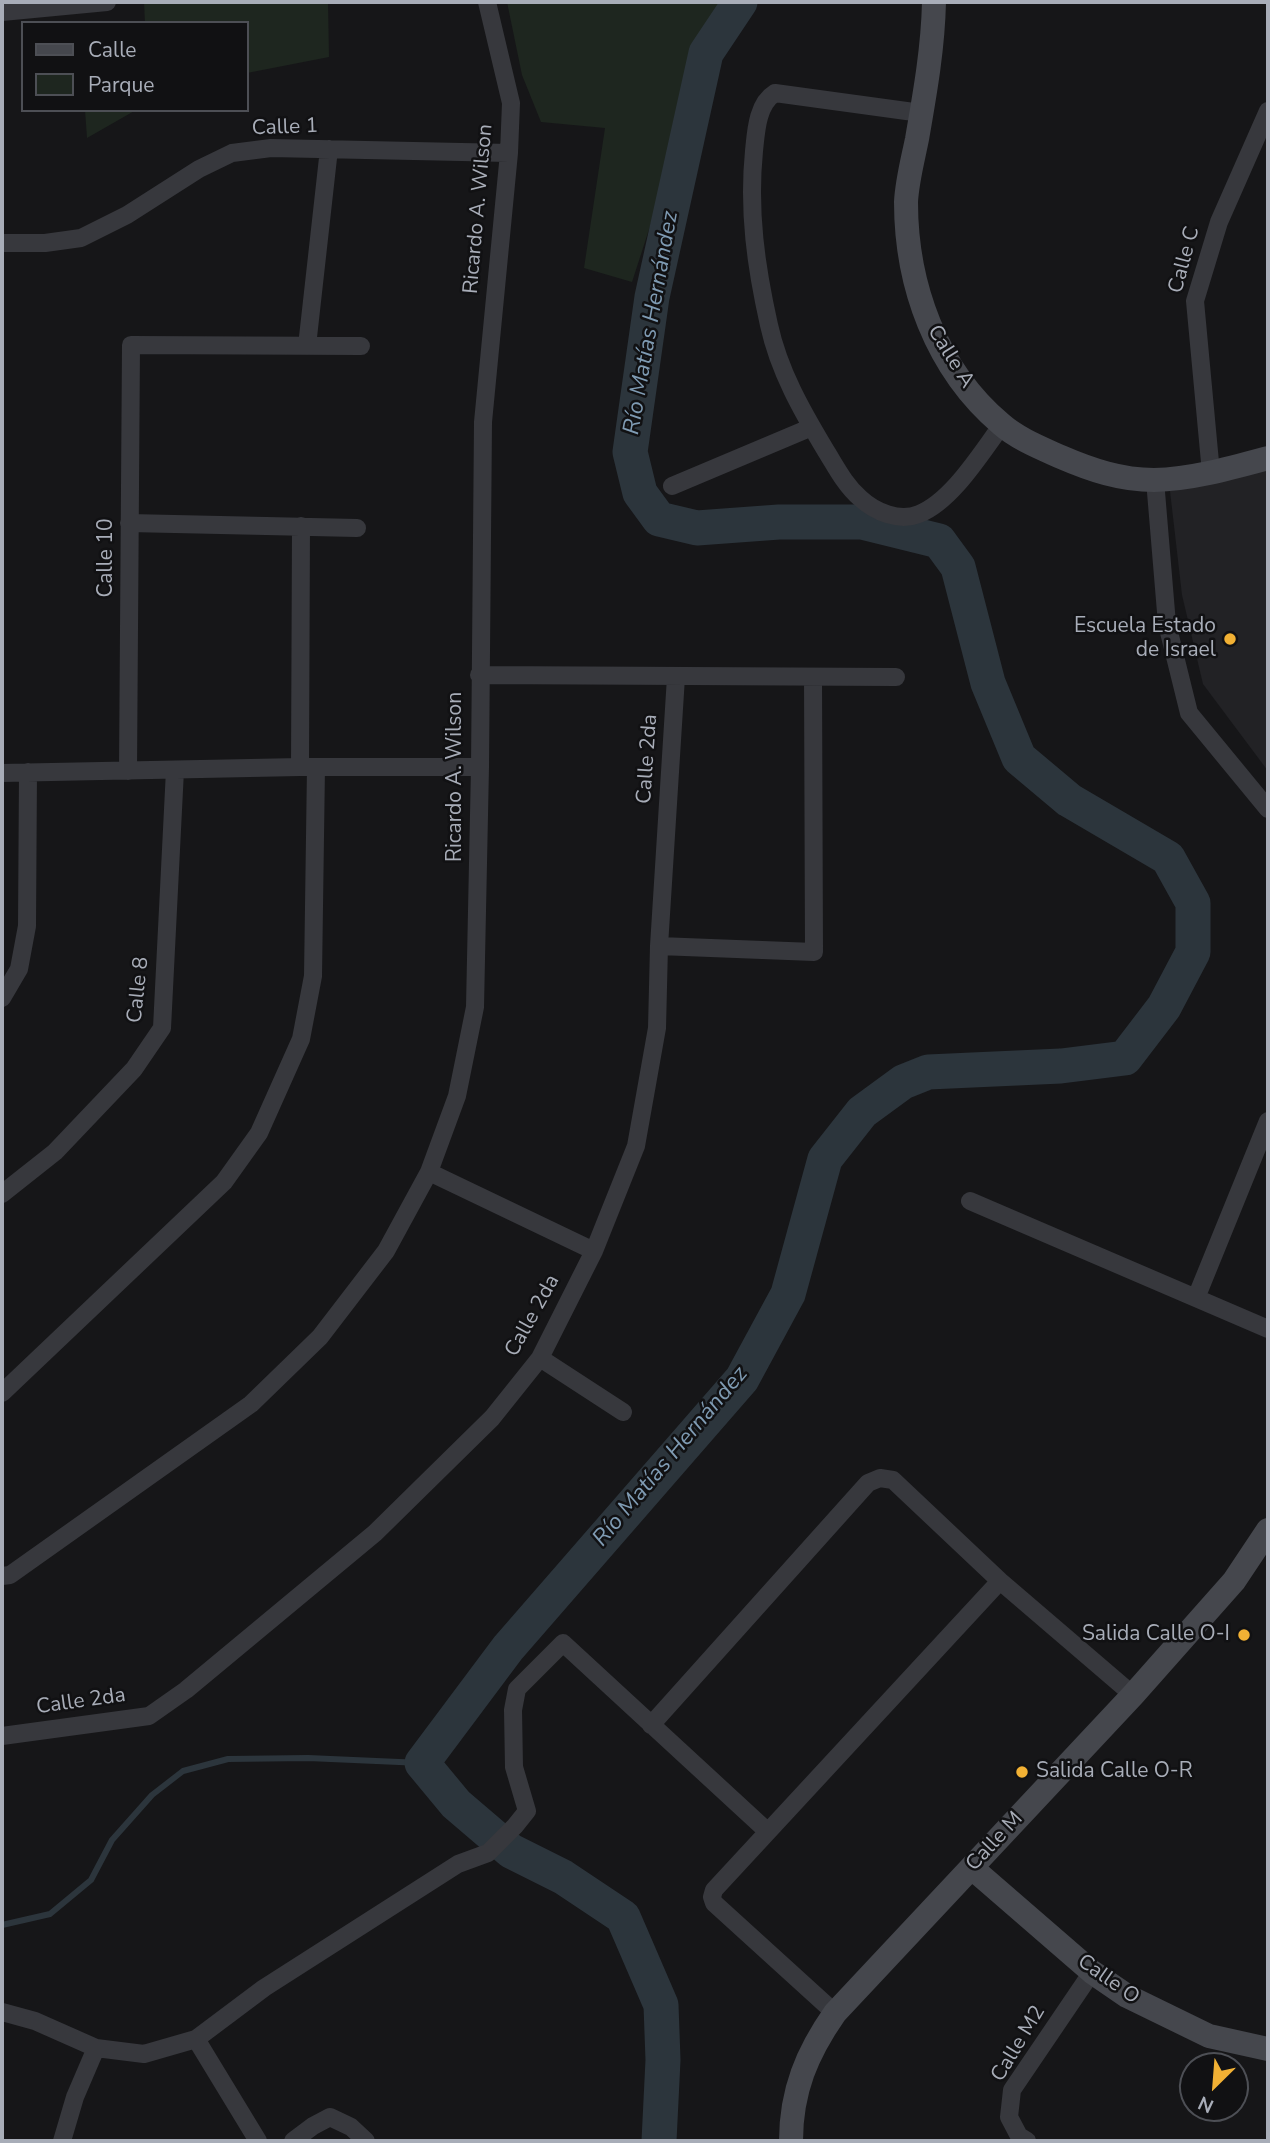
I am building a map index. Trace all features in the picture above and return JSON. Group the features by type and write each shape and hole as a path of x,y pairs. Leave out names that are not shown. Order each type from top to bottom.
{"street":[{"path":"2,12 107,2"},
{"name":"Ricardo A. Wilson","path":"2,1576 10,1575 251,1404 320,1337 386,1251 429,1172 457,1096 475,1007 483,422 509,153 511,103 487,2"},
{"name":"Calle A","path":"934,2 932,48 906,199 909,256 922,310 937,344 962,380 1002,425 1038,447 1099,472 1129,479 1155,480 1211,473 1268,458"},
{"path":"921,113 775,93 768,98 763,106 755,145 751,228 769,328 786,379 811,427 844,480 860,498 881,512 911,516 929,508 956,486 1002,425"},
{"name":"Calle C","path":"1211,473 1195,300 1219,222 1268,111"},
{"name":"Calle 1","path":"2,243 45,243 81,238 127,215 199,169 232,153 271,148 509,153"},
{"path":"329,149 307,346 361,346"},
{"name":"Calle 10","path":"128,771 131,345 307,346"},
{"path":"672,486 811,427"},
{"path":"1155,480 1167,624 1189,713 1268,809"},
{"path":"130,523 357,528"},
{"path":"4,1387 224,1182 259,1133 301,1039 313,976 301,526"},
{"path":"479,675 896,677"},
{"name":"Calle 2da","path":"2,1736 149,1716 187,1690 375,1533 492,1418 540,1358 594,1251 636,1146 657,1028 659,946 676,677"},
{"path":"659,946 814,953 813,677"},
{"path":"2,773 308,767 480,767"},
{"name":"Calle 8","path":"2,1194 55,1152 134,1069 162,1028 175,770"},
{"path":"2,998 19,969 27,926 28,772"},
{"path":"1196,1298 1268,1121"},
{"path":"429,1172 594,1251"},
{"path":"970,1201 1268,1329"},
{"path":"540,1358 623,1412"},
{"path":"651,1725 868,1483 880,1478 893,1480 1000,1581 1133,1695"},
{"name":"Calle M","path":"792,2141 793,2108 802,2071 816,2040 835,2013 1133,1695 1234,1581 1267,1536"},
{"path":"835,2013 714,1903 712,1897 715,1890 767,1831 1000,1581"},
{"path":"2,2012 34,2021 96,2048 144,2054 196,2039 264,1988 458,1864 488,1853 527,1811 514,1767 513,1710 517,1689 563,1643 767,1831"},
{"name":"Calle O","path":"972,1868 1092,1972 1127,1996 1209,2036 1268,2049"},
{"name":"Calle M2","path":"1027,2141 1019,2136 1009,2118 1012,2091 1092,1972"},
{"path":"196,2039 258,2141"},
{"path":"62,2141 75,2097 96,2048"},
{"path":"293,2141 330,2117 351,2127 366,2141"}],"shaded area":[{"name":"Escuela Estado de Israel","path":"1268,464 1268,771 1203,684 1182,595 1170,491"}],"green space":[{"path":"144,2 328,2 329,57 248,73 248,21 145,21"},
{"path":"507,2 740,2 706,53 632,282 584,268 605,128 541,122 522,75"},
{"path":"85,112 132,112 87,138"}],"waterway":[{"name":"Río Matías Hernández","path":"659,2141 663,2060 661,2005 623,1917 563,1877 511,1851 456,1804 422,1763 508,1648 742,1379 788,1294 825,1159 862,1112 903,1082 928,1072 1061,1066 1125,1058 1164,1007 1193,952 1193,903 1168,858 1069,800 1019,758 988,683 958,567 939,541 862,522 779,522 697,528 659,519 640,493 630,452 652,297 706,53 740,2"},
{"path":"2,1925 50,1914 91,1880 112,1840 152,1795 183,1771 228,1759 308,1758 422,1763"}],"place":[{"name":"Escuela Estado de Israel","path":"1230,639"},
{"name":"Salida Calle O-I","path":"1244,1635"},
{"name":"Salida Calle O-R","path":"1022,1772"}]}
